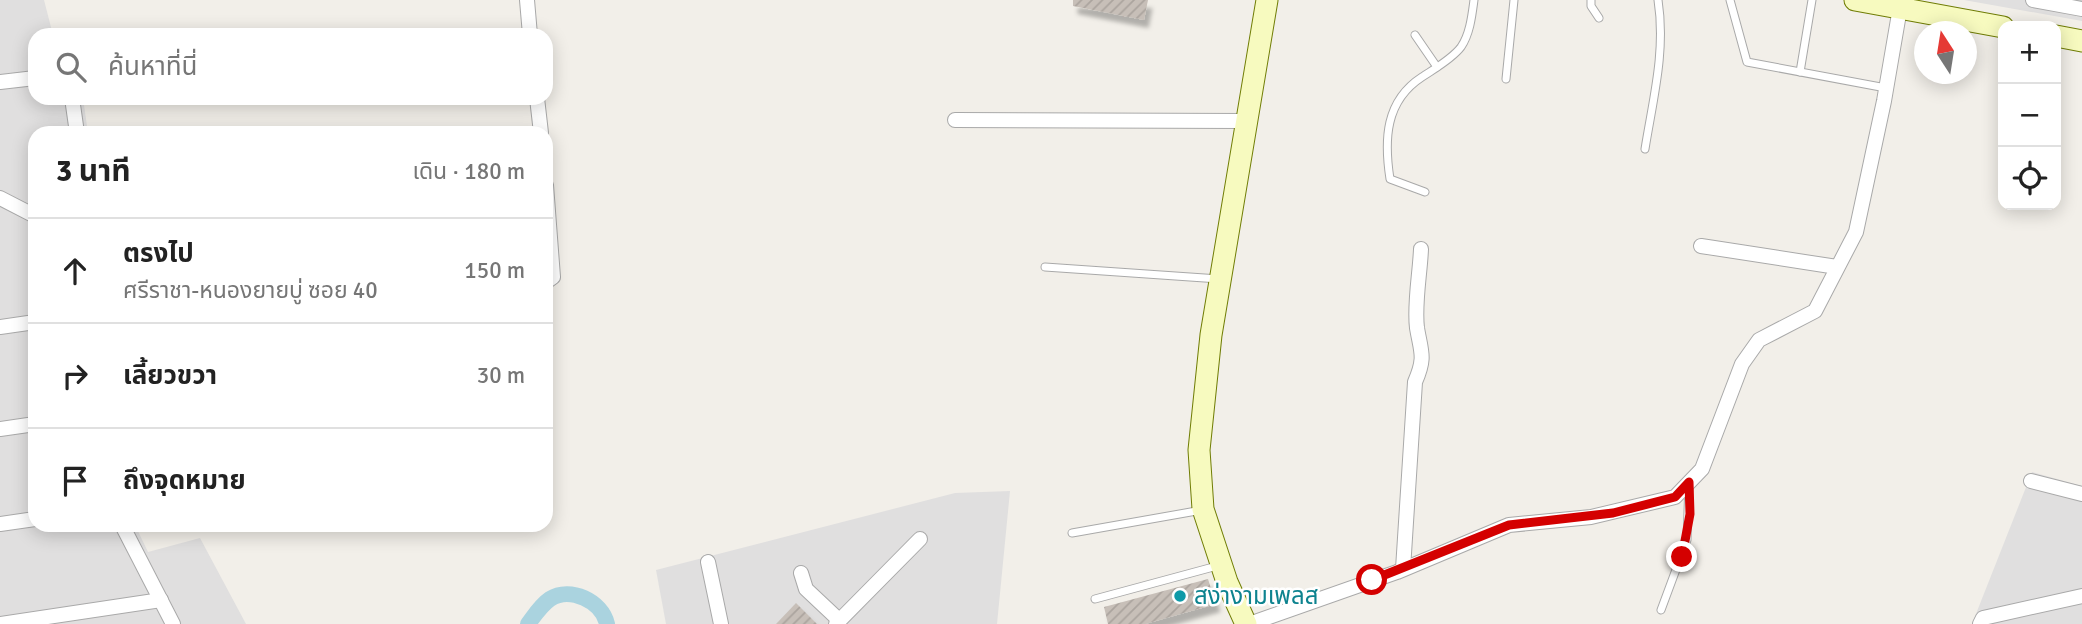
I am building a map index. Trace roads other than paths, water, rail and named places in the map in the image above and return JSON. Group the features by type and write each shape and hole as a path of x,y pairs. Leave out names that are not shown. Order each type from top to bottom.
{"street":[{"path":"527,0 529,28"},
{"path":"1267,0 1220,279 1199,450 1203,509 1222,565 1247,624 1403,569 1509,525 1613,513 1675,497 1702,469 1742,364 1759,340 1815,311 1856,232 1886,88 1888,4"},
{"path":"1855,0 1998,26"},
{"path":"2033,0 2082,9"},
{"path":"2061,37 2082,41"},
{"path":"0,82 28,79"},
{"path":"73,105 76,126"},
{"path":"538,105 540,126"},
{"path":"955,120 1245,121"},
{"path":"0,198 28,212"},
{"path":"1701,246 1837,267"},
{"path":"1403,569 1415,382 1423,365 1423,344 1417,328 1421,249"},
{"path":"553,252 553,277"},
{"path":"0,327 28,323"},
{"path":"0,429 28,425"},
{"path":"2031,481 2082,494"},
{"path":"0,524 28,520"},
{"path":"126,532 173,624"},
{"path":"802,573 806,589 837,622 920,539"},
{"path":"708,562 721,624"},
{"path":"1980,624 1983,618 2082,596"},
{"path":"1,624 161,600"}],"lane":[{"path":"1425,192 1390,179 1385,144 1391,113 1408,86 1461,47 1472,19 1474,0"},
{"path":"1506,79 1514,0"},
{"path":"1591,0 1591,6 1599,18"},
{"path":"1645,149 1654,93 1662,64 1658,0"},
{"path":"1730,0 1747,62 1886,88"},
{"path":"1800,72 1812,0"},
{"path":"1415,35 1437,67"},
{"path":"1045,267 1220,279"},
{"path":"1661,610 1687,540 1689,482"},
{"path":"1072,533 1203,509"},
{"path":"1095,599 1222,565"}],"waterway":[{"path":"528,624 547,601 567,594 576,595 592,603 599,609 607,624"}],"place":[{"name":"สง่างามเพลส","path":"1180,596"}]}
